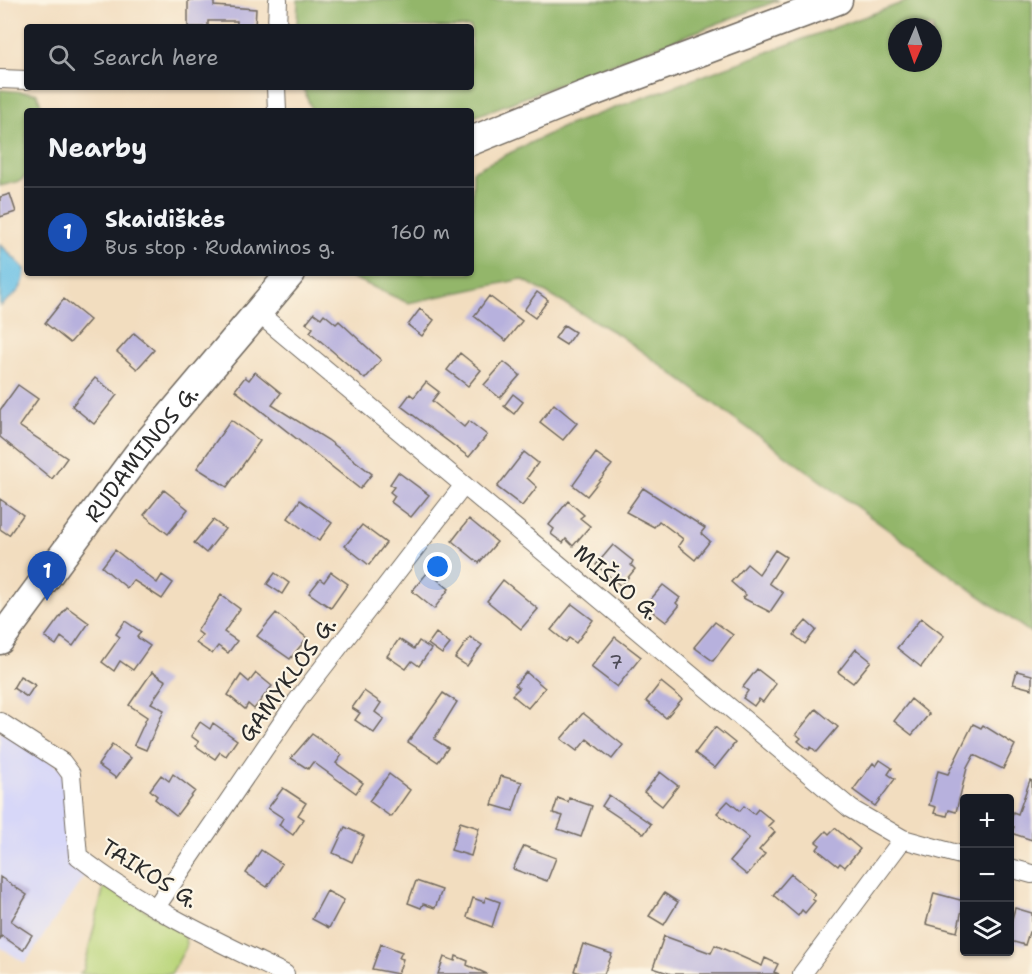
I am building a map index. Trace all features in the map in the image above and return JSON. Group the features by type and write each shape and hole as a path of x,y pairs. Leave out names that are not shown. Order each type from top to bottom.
{"main road":[{"path":"474,140 838,0"},
{"name":"RUDAMINOS G.","path":"0,640 138,454 288,276"}],"street":[{"path":"277,24 278,0"},
{"path":"0,80 24,80"},
{"path":"276,90 277,108"},
{"name":"MIŠKO G.","path":"257,312 851,809 903,839 960,855"},
{"name":"GAMYKLOS G.","path":"156,907 297,701 464,485"},
{"name":"TAIKOS G.","path":"0,722 62,762 70,774 78,856 98,871 200,933 285,974"},
{"path":"802,974 903,839"},
{"path":"1014,869 1032,874"}],"shaded area":[{"path":"0,731 61,768 87,872 25,963 0,947"}],"green space":[{"path":"298,0 779,0 474,117 474,108 311,108 304,90 474,90 474,24 297,24"},
{"path":"910,0 1032,0 1031,633 619,335 522,279 408,303 349,276 474,276 474,171 563,127"},
{"path":"0,90 37,93 42,108 24,108 24,178 20,181 0,186"},
{"path":"104,886 185,933 186,947 171,974 80,974 84,969"}],"water":[{"path":"0,244 24,268 25,276 15,295 0,306"}],"building":[{"path":"188,0 214,0 214,6 256,9 255,24 237,24 237,21 208,21 208,24 188,24"},
{"path":"10,194 16,212 0,217 0,197"},
{"path":"537,292 548,300 535,318 524,310"},
{"path":"489,296 522,321 506,341 474,316"},
{"path":"64,299 90,320 70,343 45,323"},
{"path":"420,309 434,320 422,336 408,325"},
{"path":"314,313 321,318 324,314 336,324 339,321 381,360 365,379 310,332 313,328 306,323"},
{"path":"564,325 575,332 566,345 555,338"},
{"path":"134,333 154,350 137,369 117,352"},
{"path":"460,353 481,370 468,386 447,370"},
{"path":"504,362 520,375 500,398 484,385"},
{"path":"255,372 281,393 272,405 328,440 372,474 360,489 235,390 245,377 249,380"},
{"path":"95,378 117,395 94,424 72,406"},
{"path":"426,382 439,392 432,401 464,427 469,421 487,435 469,457 401,406 410,394 414,397"},
{"path":"18,385 38,399 19,426 67,458 52,479 0,437 0,410"},
{"path":"513,394 523,402 514,414 504,406"},
{"path":"554,404 577,423 563,440 540,422"},
{"path":"231,420 260,441 227,487 197,468"},
{"path":"524,452 538,463 527,478 537,487 522,506 497,487"},
{"path":"596,453 612,465 587,496 573,485"},
{"path":"398,472 429,495 411,517 391,502 395,496 390,492 394,487 390,484"},
{"path":"643,488 705,528 701,533 710,541 695,560 678,546 683,539 659,521 654,527 626,512"},
{"path":"164,490 188,509 168,534 144,515"},
{"path":"0,499 23,515 9,535 0,529"},
{"path":"300,500 332,523 319,541 288,518"},
{"path":"568,501 584,515 580,518 590,526 573,546 566,539 563,543 551,534 554,529 549,525"},
{"path":"469,519 497,542 479,563 452,541"},
{"path":"213,520 225,529 206,553 194,543"},
{"path":"362,525 386,543 369,565 345,546"},
{"path":"613,545 633,561 631,565 635,569 621,586 596,565"},
{"path":"115,550 157,583 162,575 173,583 162,599 133,580 127,588 102,567"},
{"path":"775,550 786,557 769,583 783,593 770,612 743,598 746,595 731,582 747,564 759,574"},
{"path":"331,572 348,584 331,608 309,593 320,579 324,582"},
{"path":"428,572 449,589 434,609 412,591"},
{"path":"275,573 289,583 282,594 267,584"},
{"path":"503,580 538,609 521,629 487,601"},
{"path":"663,585 680,598 676,603 679,606 666,622 645,606"},
{"path":"221,595 240,609 224,632 237,641 228,653 218,646 212,654 196,643 202,635 197,631"},
{"path":"572,604 593,620 576,643 569,638 566,642 551,630"},
{"path":"67,607 89,623 73,646 61,637 56,645 45,637"},
{"path":"276,613 307,638 290,659 257,636"},
{"path":"921,618 944,636 921,667 897,648"},
{"path":"125,621 141,632 137,637 150,646 133,670 120,661 114,671 102,662 120,637 116,634"},
{"path":"806,621 816,630 805,644 794,635"},
{"path":"715,622 733,635 713,661 694,647"},
{"path":"436,633 450,644 442,654 428,644"},
{"path":"470,637 482,645 467,666 455,658"},
{"path":"615,637 641,657 617,687 591,667"},
{"path":"399,639 414,649 419,641 431,649 419,666 412,661 406,669 387,656"},
{"path":"856,649 871,661 853,683 838,672"},
{"path":"757,669 776,684 763,702 759,699 754,706 743,698 748,691 743,687"},
{"path":"1017,671 1032,675 1032,689 1013,684"},
{"path":"152,672 166,681 151,703 164,710 146,750 134,745 147,717 129,705"},
{"path":"526,672 545,688 528,708 512,695 519,688 515,685"},
{"path":"256,673 272,686 254,709 248,704 245,709 228,695 241,675 249,682"},
{"path":"20,676 35,685 27,697 13,688"},
{"path":"661,682 682,699 666,718 646,701"},
{"path":"364,691 381,703 375,712 384,719 374,733 355,720 360,713 352,708"},
{"path":"443,693 457,702 434,739 448,748 438,762 408,742"},
{"path":"911,699 929,714 912,735 894,721"},
{"path":"816,709 838,727 817,752 811,747 809,750 798,741 801,738 796,734"},
{"path":"583,713 623,745 612,759 587,739 577,751 561,739"},
{"path":"200,722 210,729 213,723 237,740 226,756 220,752 215,759 196,746 199,742 191,736"},
{"path":"973,724 981,728 983,725 1015,745 1003,769 974,755 967,768 956,812 949,810 947,816 934,813 936,807 929,805 938,771 948,774"},
{"path":"715,727 735,743 715,768 695,753"},
{"path":"312,734 342,755 336,763 363,783 356,793 313,762 308,769 291,758"},
{"path":"112,745 131,758 116,778 98,765"},
{"path":"880,760 892,768 888,774 895,779 875,806 853,790 873,763 876,766"},
{"path":"660,772 678,786 662,806 644,792"},
{"path":"173,774 195,791 176,816 155,799 157,796 150,790 161,775 169,781"},
{"path":"389,774 410,790 391,817 369,801"},
{"path":"501,776 522,782 513,811 492,805"},
{"path":"1030,780 1032,781 1032,840 1014,834 1014,812 1018,814"},
{"path":"283,788 306,803 298,815 304,819 293,835 279,825 283,818 268,808"},
{"path":"609,795 651,824 644,834 602,806"},
{"path":"558,798 568,802 569,798 592,806 581,837 558,829 563,816 553,813"},
{"path":"728,801 740,811 744,806 754,814 758,809 773,821 768,826 775,832 759,850 765,854 747,875 730,861 749,838 717,813"},
{"path":"460,822 479,828 471,856 451,850"},
{"path":"345,827 364,836 352,862 333,853"},
{"path":"835,828 860,849 845,867 840,863 838,866 817,849 820,845 816,842 826,831 829,834"},
{"path":"524,846 556,858 547,881 513,869"},
{"path":"261,850 282,864 267,887 246,873"},
{"path":"791,874 815,894 812,899 815,901 805,913 802,910 798,916 773,895"},
{"path":"0,877 27,895 11,921 32,935 23,950 2,936 0,939"},
{"path":"416,881 442,890 435,908 423,904 421,908 408,903"},
{"path":"327,891 344,900 329,928 312,919"},
{"path":"664,893 678,902 664,925 649,916"},
{"path":"934,893 960,900 957,932 926,924"},
{"path":"486,897 500,902 492,927 467,917 473,898 484,902"},
{"path":"1015,908 1032,913 1032,932 1029,932 1025,945 1014,942"},
{"path":"664,936 711,953 715,945 762,966 765,958 778,964 774,972 779,974 671,974 653,968"},
{"path":"381,944 402,952 399,958 403,959 398,974 372,969"},
{"path":"583,944 612,954 604,974 583,974 574,971"},
{"path":"456,956 468,961 467,965 487,974 438,974 444,957 455,961"}],"place":[{"name":"Skaidiškės","path":"47,601"}]}
